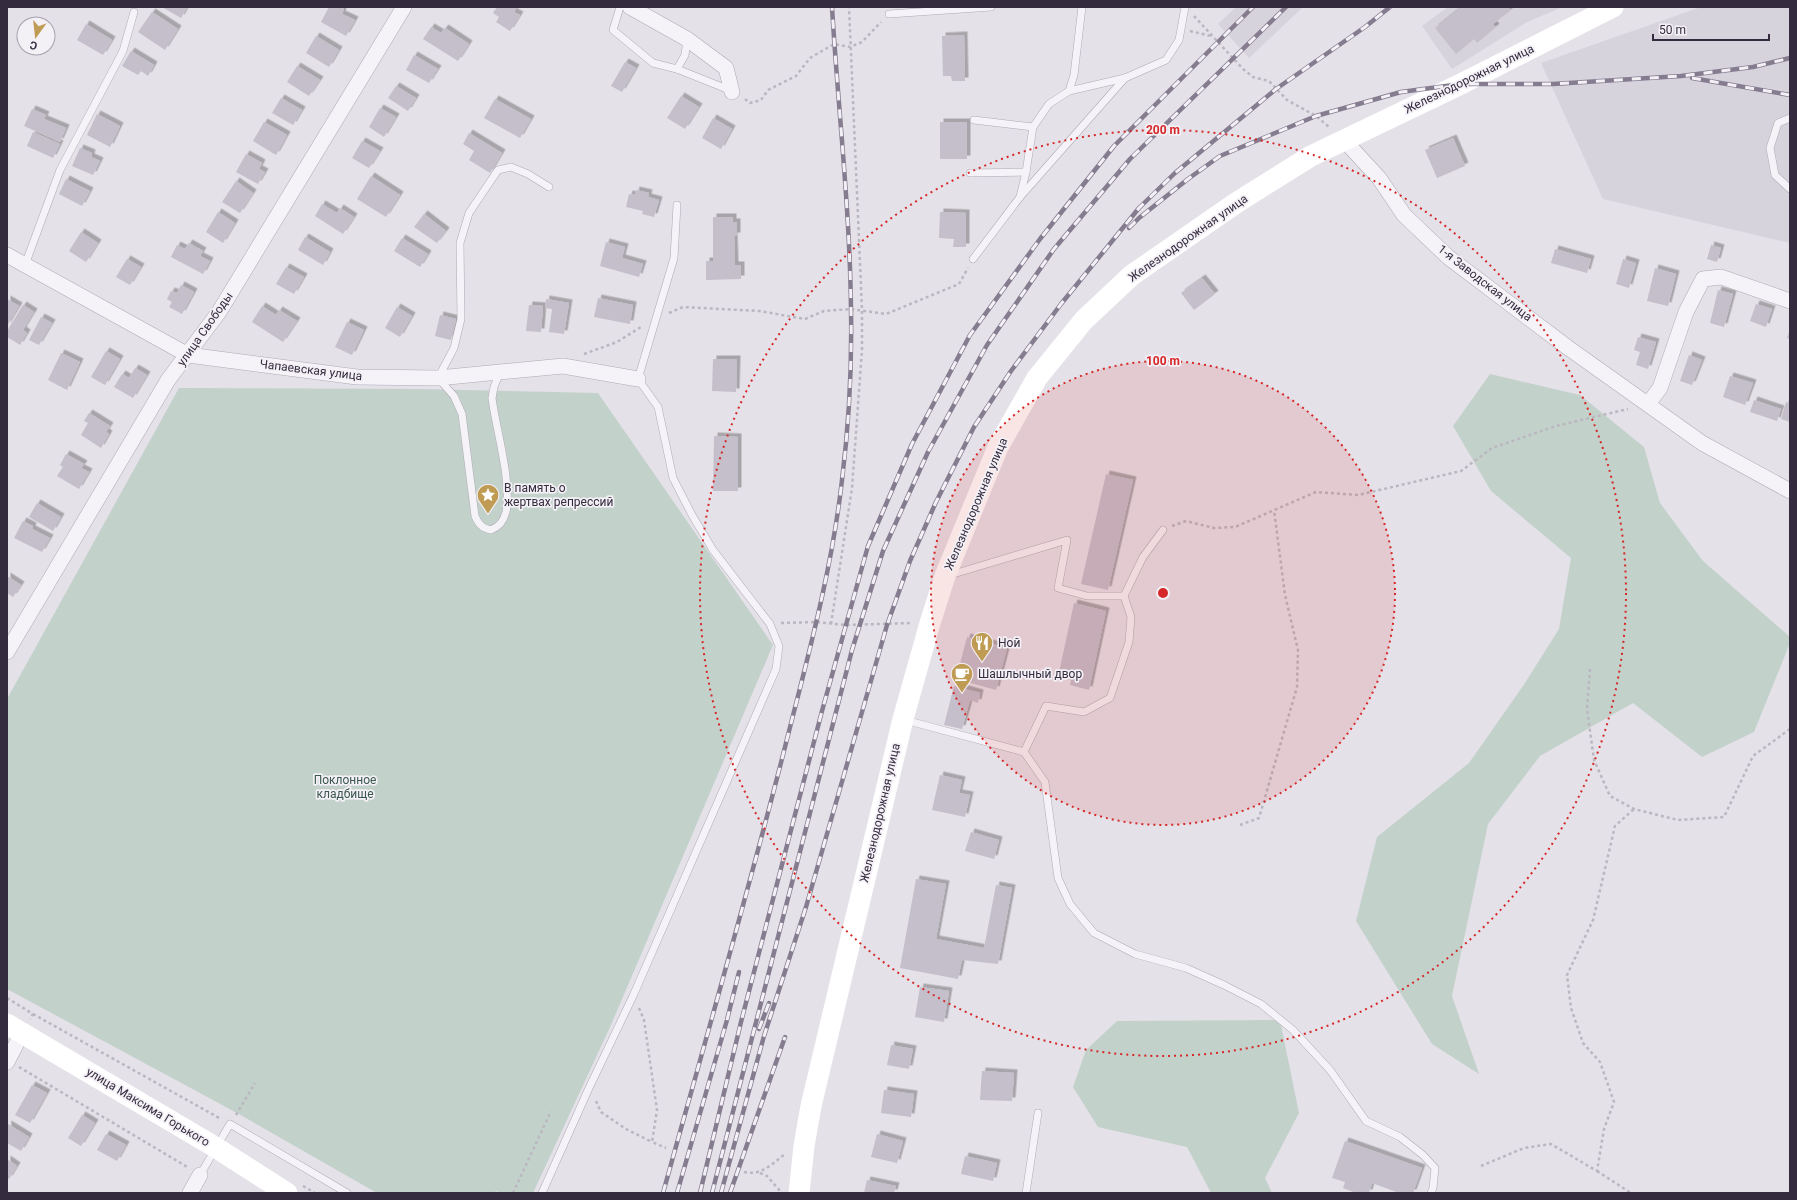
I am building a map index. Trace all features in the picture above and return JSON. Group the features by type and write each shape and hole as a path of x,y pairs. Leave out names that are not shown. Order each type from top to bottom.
{"street":[{"name":"улица Свободы","path":"7,652 168,380 219,312 404,7"},
{"path":"630,7 687,39 726,68 732,92"},
{"name":"Железнодорожная улица","path":"799,1193 804,1146 815,1092 903,719 930,623 945,576 998,447 1037,378 1084,320 1132,275 1242,199 1311,156 1343,139 1461,84 1614,7"},
{"name":"1-я Заводская улица","path":"1343,139 1379,178 1404,214 1448,257 1702,444 1790,491"},
{"name":"Чапаевская улица","path":"7,255 188,354 357,377 438,378 563,366 638,379"},
{"path":"1648,404 1660,388 1686,312 1703,279 1721,277 1790,301"},
{"path":"8,1061 19,1026"},
{"name":"улица Максима Горького","path":"19,1026 287,1193"},
{"path":"190,1193 200,1175"}],"lane":[{"path":"620,7 613,30 653,63 677,69 732,92"},
{"path":"889,14 991,7"},
{"path":"1069,91 1074,75 1082,7"},
{"path":"1020,197 1026,172 1032,127 1049,104 1069,91 1125,78 1166,60 1179,40 1185,7"},
{"path":"24,265 60,170 123,51 134,12"},
{"path":"677,69 685,55 687,39"},
{"path":"973,258 1020,197 1125,78"},
{"path":"1790,118 1778,123 1770,148 1775,175 1790,189"},
{"path":"974,120 1032,127"},
{"path":"500,372 494,387 492,398 505,473 506,502 503,519 500,524 491,530 484,529 478,524 475,516 462,414 454,396 438,378 454,348 461,319 460,243 469,214 498,170 511,167 528,174 549,187"},
{"path":"970,173 1026,172"},
{"path":"542,1193 589,1088 633,996 776,669 779,646 770,624 713,550 692,515 673,478 658,407 638,379 674,258 677,206"},
{"path":"1024,752 1046,706 1084,712 1110,698 1129,642 1131,616 1124,596 1143,557 1163,530"},
{"path":"945,576 1066,540 1058,588 1088,596 1124,596"},
{"path":"903,719 1024,752 1044,782 1058,878 1070,904 1094,933 1135,954 1186,968 1261,1004 1293,1030 1330,1070 1366,1121 1400,1137 1435,1168 1431,1193"},
{"path":"1026,1193 1038,1113"},
{"path":"200,1175 230,1124 347,1193"},
{"path":"214,1152 280,1193"}],"path":[{"path":"830,624 852,488 862,350 862,310 849,7"},
{"path":"1192,13 1211,36 1254,77 1269,82 1287,100 1316,116 1343,139"},
{"path":"732,92 750,103 761,100 768,90 796,76 810,58 834,44 850,47 862,42 889,14"},
{"path":"1179,40 1191,31 1211,36"},
{"path":"563,366 592,350 617,342 657,318 683,308 759,312 805,319 824,311 851,308 886,314 959,284 973,258"},
{"path":"1163,530 1186,521 1214,528 1235,527 1316,492 1358,495 1461,471 1492,448 1556,426 1648,404"},
{"path":"1240,825 1259,818 1298,687 1298,650 1285,595 1274,510"},
{"path":"770,624 816,622 830,624 887,625 930,623"},
{"path":"1590,669 1587,708 1594,760 1610,796 1634,809 1678,820 1724,817 1753,756 1790,729"},
{"path":"1597,1171 1604,1129 1614,1102 1600,1062 1583,1043 1571,1008 1567,975 1593,920 1615,826 1634,809"},
{"path":"633,996 644,1020 653,1075 657,1110 652,1142"},
{"path":"7,998 230,1124 255,1083"},
{"path":"19,1026 33,1014"},
{"path":"8,1061 200,1175"},
{"path":"589,1088 601,1112 626,1129 666,1148"},
{"path":"513,1193 551,1111"},
{"path":"1481,1166 1524,1148 1551,1144 1631,1193"},
{"path":"744,1172 751,1174 759,1172 790,1151 804,1146"},
{"path":"759,1172 767,1176 781,1193"}],"shaded area":[{"path":"1236,7 1303,7 1249,58 1218,24"},
{"path":"1448,7 1563,7 1527,22 1452,69 1422,26"},
{"path":"1701,7 1790,7 1790,243 1603,199 1541,63"}],"green space":[{"path":"1490,374 1580,395 1644,447 1660,503 1703,561 1790,637 1790,643 1754,732 1702,757 1633,703 1540,756 1488,824 1452,996 1479,1074 1432,1044 1356,921 1377,837 1469,763 1523,686 1559,629 1571,558 1491,491 1453,426"},
{"name":"Поклонное кладбище","path":"179,388 419,389 598,393 773,645 611,1025 533,1193 500,1193 496,1191 494,1193 377,1193 237,1113 7,989 7,699"},
{"path":"1280,1020 1299,1113 1265,1178 1272,1193 1211,1193 1187,1147 1098,1127 1073,1087 1086,1050 1117,1021"}],"building":[{"path":"162,7 187,7 181,18"},
{"path":"329,7 340,7 344,9 342,14 355,20 346,36 321,22"},
{"path":"497,7 517,7 514,12 520,15 510,31 496,22 499,17 493,13"},
{"path":"1461,7 1508,7 1511,10 1493,24 1496,27 1477,43 1474,39 1456,54 1435,28"},
{"path":"152,12 178,29 165,50 138,32"},
{"path":"86,24 112,40 103,55 77,40"},
{"path":"431,27 441,33 445,28 469,44 458,61 423,39"},
{"path":"964,35 965,81 952,81 951,76 943,76 942,36"},
{"path":"316,36 339,50 329,67 306,53"},
{"path":"131,51 154,65 148,76 141,71 138,75 122,66"},
{"path":"414,55 438,69 429,83 406,70"},
{"path":"625,62 636,68 622,92 611,86"},
{"path":"297,66 320,80 309,96 287,82"},
{"path":"396,86 416,98 408,111 388,98"},
{"path":"681,96 699,107 685,129 667,118"},
{"path":"281,98 302,110 293,125 272,113"},
{"path":"495,99 531,119 520,138 484,118"},
{"path":"380,108 396,117 384,137 369,127"},
{"path":"32,109 46,115 44,119 66,128 60,142 24,126"},
{"path":"97,114 120,126 110,147 87,135"},
{"path":"713,118 732,129 721,149 702,138"},
{"path":"264,122 287,135 276,155 253,141"},
{"path":"940,122 967,122 967,159 940,159"},
{"path":"33,132 60,144 53,158 27,146"},
{"path":"469,133 502,153 490,173 469,160 474,151 463,144"},
{"path":"1453,138 1465,166 1437,178 1425,150"},
{"path":"362,141 380,151 369,168 352,158"},
{"path":"80,148 92,153 91,157 100,161 93,175 72,166"},
{"path":"246,154 262,163 259,169 265,172 258,184 236,172"},
{"path":"371,176 400,195 386,217 357,199"},
{"path":"66,179 90,191 82,206 59,194"},
{"path":"236,181 253,193 240,213 222,202"},
{"path":"636,190 649,193 648,197 659,200 654,217 642,214 643,211 626,207 629,194 635,195"},
{"path":"322,204 337,213 340,208 354,217 343,234 315,216"},
{"path":"218,212 235,223 223,243 206,232"},
{"path":"940,212 966,213 966,247 953,247 954,239 939,238"},
{"path":"424,214 446,231 437,243 414,227"},
{"path":"713,217 733,217 733,222 737,222 737,236 734,236 735,265 741,265 741,279 706,280 706,261 713,261"},
{"path":"81,232 98,243 86,262 69,251"},
{"path":"305,237 330,252 323,265 298,250"},
{"path":"402,238 428,254 420,267 394,251"},
{"path":"606,242 625,247 622,258 643,264 639,277 600,266"},
{"path":"189,243 203,251 200,256 210,261 203,274 171,257 177,245 185,249"},
{"path":"1711,245 1721,248 1717,262 1707,259"},
{"path":"1555,249 1591,259 1587,273 1551,263"},
{"path":"127,259 141,267 130,285 116,277"},
{"path":"1623,259 1636,263 1629,288 1616,284"},
{"path":"286,267 304,277 294,294 276,284"},
{"path":"1655,268 1676,274 1668,306 1647,301"},
{"path":"1202,278 1215,294 1194,310 1181,293"},
{"path":"181,285 194,292 182,314 169,307 172,302 167,299 171,291 177,293"},
{"path":"1718,290 1733,294 1724,327 1710,323"},
{"path":"598,298 633,305 630,324 594,317"},
{"path":"7,299 19,306 7,326"},
{"path":"546,299 569,303 564,334 549,332 552,309 545,308"},
{"path":"1756,304 1772,309 1766,327 1750,321"},
{"path":"23,305 34,312 23,330 27,333 20,345 7,337 7,331"},
{"path":"529,305 543,306 541,332 526,331"},
{"path":"262,306 276,315 279,310 297,321 283,342 252,322"},
{"path":"397,307 412,316 400,337 385,328"},
{"path":"440,315 456,319 451,340 435,336"},
{"path":"41,317 52,323 39,345 29,340"},
{"path":"347,322 364,330 352,355 335,347"},
{"path":"1790,330 1790,339 1787,338"},
{"path":"1638,337 1656,342 1648,369 1636,365 1640,352 1634,350"},
{"path":"106,351 120,359 105,385 91,377"},
{"path":"61,353 80,362 67,390 48,380"},
{"path":"1689,355 1702,360 1692,385 1680,381"},
{"path":"713,359 737,359 736,392 712,391"},
{"path":"135,368 147,375 133,398 114,387 122,374 129,378"},
{"path":"1730,376 1753,383 1745,405 1723,397"},
{"path":"1754,400 1781,409 1777,421 1750,412"},
{"path":"1786,402 1790,404 1790,422 1781,419"},
{"path":"89,413 110,426 106,432 109,434 101,448 81,435 88,423 84,421"},
{"path":"714,436 738,437 738,491 713,491"},
{"path":"66,454 84,464 81,468 89,472 79,489 57,476 63,467 60,465"},
{"path":"1106,474 1133,480 1108,590 1081,584"},
{"path":"37,503 61,517 53,531 29,517"},
{"path":"23,521 33,526 32,529 50,538 42,552 14,538"},
{"path":"7,576 21,585 13,597 7,593"},
{"path":"1074,603 1106,611 1089,690 1070,685 1071,680 1058,677"},
{"name":"Ной","path":"967,637 1007,648 996,690 956,679"},
{"path":"954,686 980,693 978,703 970,700 962,729 944,725"},
{"path":"940,775 962,780 959,793 970,795 965,817 932,810"},
{"path":"971,832 999,840 994,859 965,851"},
{"path":"916,879 946,884 936,939 984,948 996,885 1012,888 998,964 962,960 958,979 900,968"},
{"path":"920,987 949,991 944,1022 915,1017"},
{"path":"891,1045 913,1049 909,1069 887,1065"},
{"path":"982,1071 1014,1073 1012,1101 980,1100"},
{"path":"32,1085 47,1093 30,1123 15,1115"},
{"path":"884,1090 914,1094 911,1117 881,1113"},
{"path":"82,1115 95,1123 81,1146 68,1138"},
{"path":"8,1124 29,1137 21,1151 7,1143"},
{"path":"106,1134 126,1145 117,1161 97,1150"},
{"path":"877,1134 903,1141 897,1163 871,1157"},
{"path":"1345,1141 1422,1168 1413,1193 1399,1193 1372,1183 1369,1193 1356,1193 1343,1188 1345,1182 1332,1178"},
{"path":"965,1156 997,1163 993,1181 961,1174"},
{"path":"7,1159 17,1166 9,1179 7,1178"},
{"path":"867,1180 896,1186 894,1193 864,1193"}],"railway":[{"path":"663,1193 771,803 818,615 838,514 848,417 851,353 851,310 846,196 832,7"},
{"path":"700,1193 741,1022 822,711 868,546 912,444 970,335 1040,239 1114,146 1253,7"},
{"path":"712,1193 852,650 883,551 928,452 987,345 1054,249 1130,159 1286,7"},
{"path":"721,1193 764,1036 806,907 887,625 910,561 936,502 974,427 1011,371 1061,304 1139,208 1175,173 1276,89 1365,27 1390,7"},
{"path":"1129,228 1139,218 1188,179 1220,156 1316,116 1401,92 1461,84 1553,84 1681,76 1753,67 1790,58"},
{"path":"1692,78 1790,95"},
{"path":"677,1193 727,1020 739,972"},
{"path":"759,1029 769,1003"},
{"path":"730,1193 785,1037"}],"place":[{"name":"В память о жертвах репрессий","path":"488,514"},
{"name":"Ной","path":"982,662"},
{"name":"Шашлычный двор","path":"962,694"}]}
